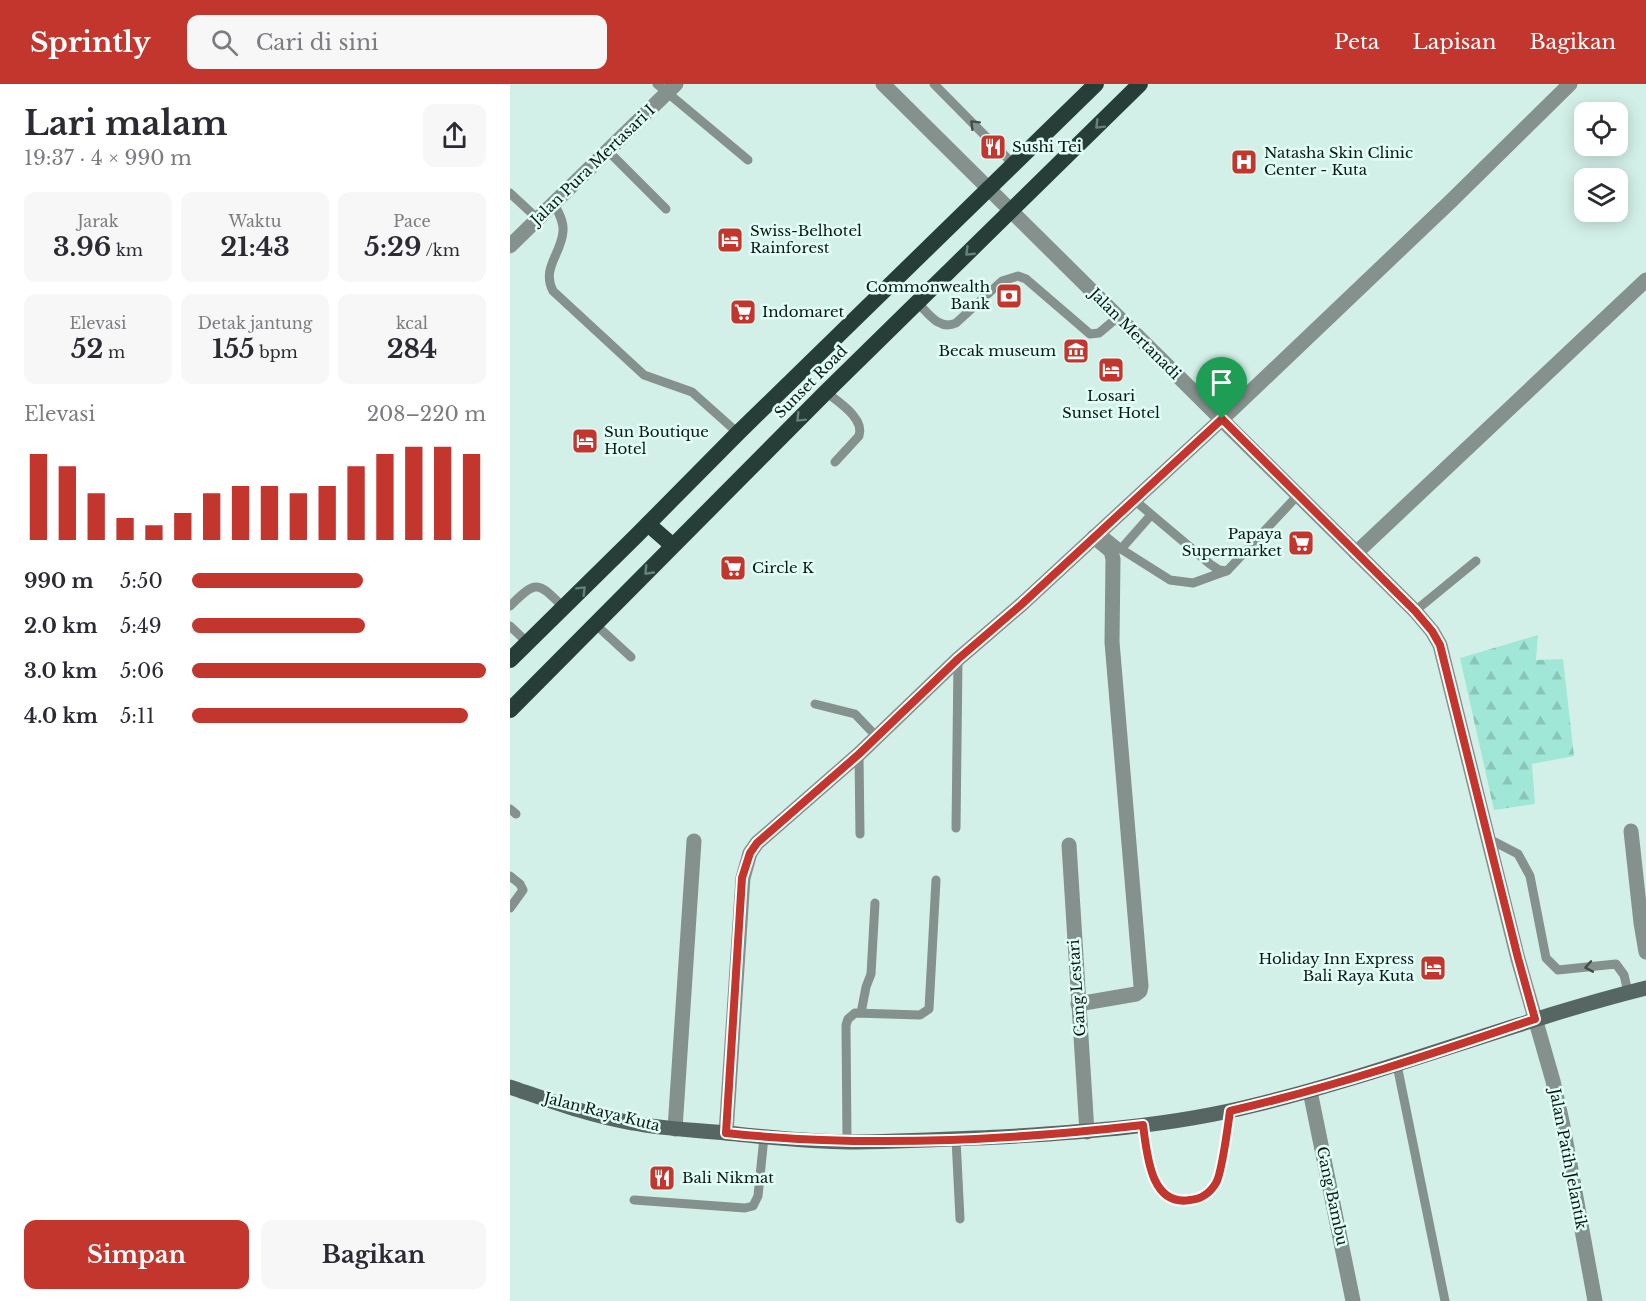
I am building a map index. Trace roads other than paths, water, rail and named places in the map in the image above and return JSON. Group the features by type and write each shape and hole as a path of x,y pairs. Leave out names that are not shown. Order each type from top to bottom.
{"highway":[{"name":"Sunset Road","path":"510,660 738,433 1096,84"},
{"name":"Sunset Road","path":"510,710 672,545 1140,84"},
{"path":"648,524 672,545"}],"main road":[{"name":"Jalan Raya Kuta","path":"510,1088 630,1123 764,1137 847,1142 1087,1132 1230,1111 1310,1091 1535,1019 1646,988"}],"street":[{"name":"Jalan Mertanadi","path":"883,84 1415,611 1432,631 1440,645 1535,1019"},
{"path":"726,1133 742,878 750,853 757,843 859,754 958,659 1022,604 1222,419 1570,84"},
{"name":"Jalan Pura Mertasari I","path":"510,246 667,87"},
{"path":"1356,553 1646,280"},
{"path":"1078,1004 1136,994 1141,986 1112,642 1113,559 1111,551 1096,534"},
{"path":"1631,831 1646,952"},
{"path":"675,1129 694,841"},
{"name":"Gang Lestari","path":"1069,845 1087,1132"},
{"name":"Jalan Patih Jelantik","path":"1535,1019 1563,1125 1594,1301"},
{"name":"Gang Bambu","path":"1310,1091 1353,1301"}],"lane":[{"path":"934,84 1014,165"},
{"path":"667,87 748,160"},
{"path":"607,150 666,209"},
{"path":"510,193 538,219"},
{"path":"554,203 563,228 549,273 549,283 554,291 644,375 692,392 738,433"},
{"path":"917,302 938,323 950,326 1002,281 1018,276 1026,279 1090,334 1099,333 1118,317"},
{"path":"826,392 856,419 861,431 835,462"},
{"path":"1096,534 1170,580 1193,583 1227,571 1298,495"},
{"path":"1133,499 1210,564 1219,570 1227,571"},
{"path":"1121,549 1151,515"},
{"path":"1415,611 1476,561"},
{"path":"510,606 527,589 533,587 546,590 564,608"},
{"path":"596,624 631,657"},
{"path":"510,626 528,643"},
{"path":"956,828 958,659"},
{"path":"815,705 855,714 877,737"},
{"path":"859,754 860,834"},
{"path":"1490,838 1518,854 1530,876 1546,958 1558,970 1616,964 1624,975 1628,992"},
{"path":"510,876 520,884 523,890 510,908"},
{"path":"847,1142 846,1025 851,1015 861,1013 920,1015 929,1009 936,880"},
{"path":"861,1013 871,974 875,903"},
{"path":"1397,1065 1444,1301"},
{"path":"1143,1125 1148,1159 1159,1189 1165,1196 1174,1200 1197,1199 1204,1196 1217,1181 1230,1111"},
{"path":"634,1200 745,1208 753,1206 758,1196 764,1137"},
{"path":"956,1139 960,1219"}],"place":[{"name":"Sushi Tei","path":"993,147"},
{"name":"Natasha Skin Clinic Center - Kuta","path":"1244,162"},
{"name":"Swiss-Belhotel Rainforest","path":"730,240"},
{"name":"Commonwealth Bank","path":"1009,296"},
{"name":"Indomaret","path":"743,312"},
{"name":"Becak museum","path":"1076,351"},
{"name":"Losari Sunset Hotel","path":"1111,370"},
{"name":"Sun Boutique Hotel","path":"585,441"},
{"name":"Papaya Supermarket","path":"1301,543"},
{"name":"Circle K","path":"733,568"},
{"name":"Holiday Inn Express Bali Raya Kuta","path":"1433,968"},
{"name":"Bali Nikmat","path":"662,1178"}]}
